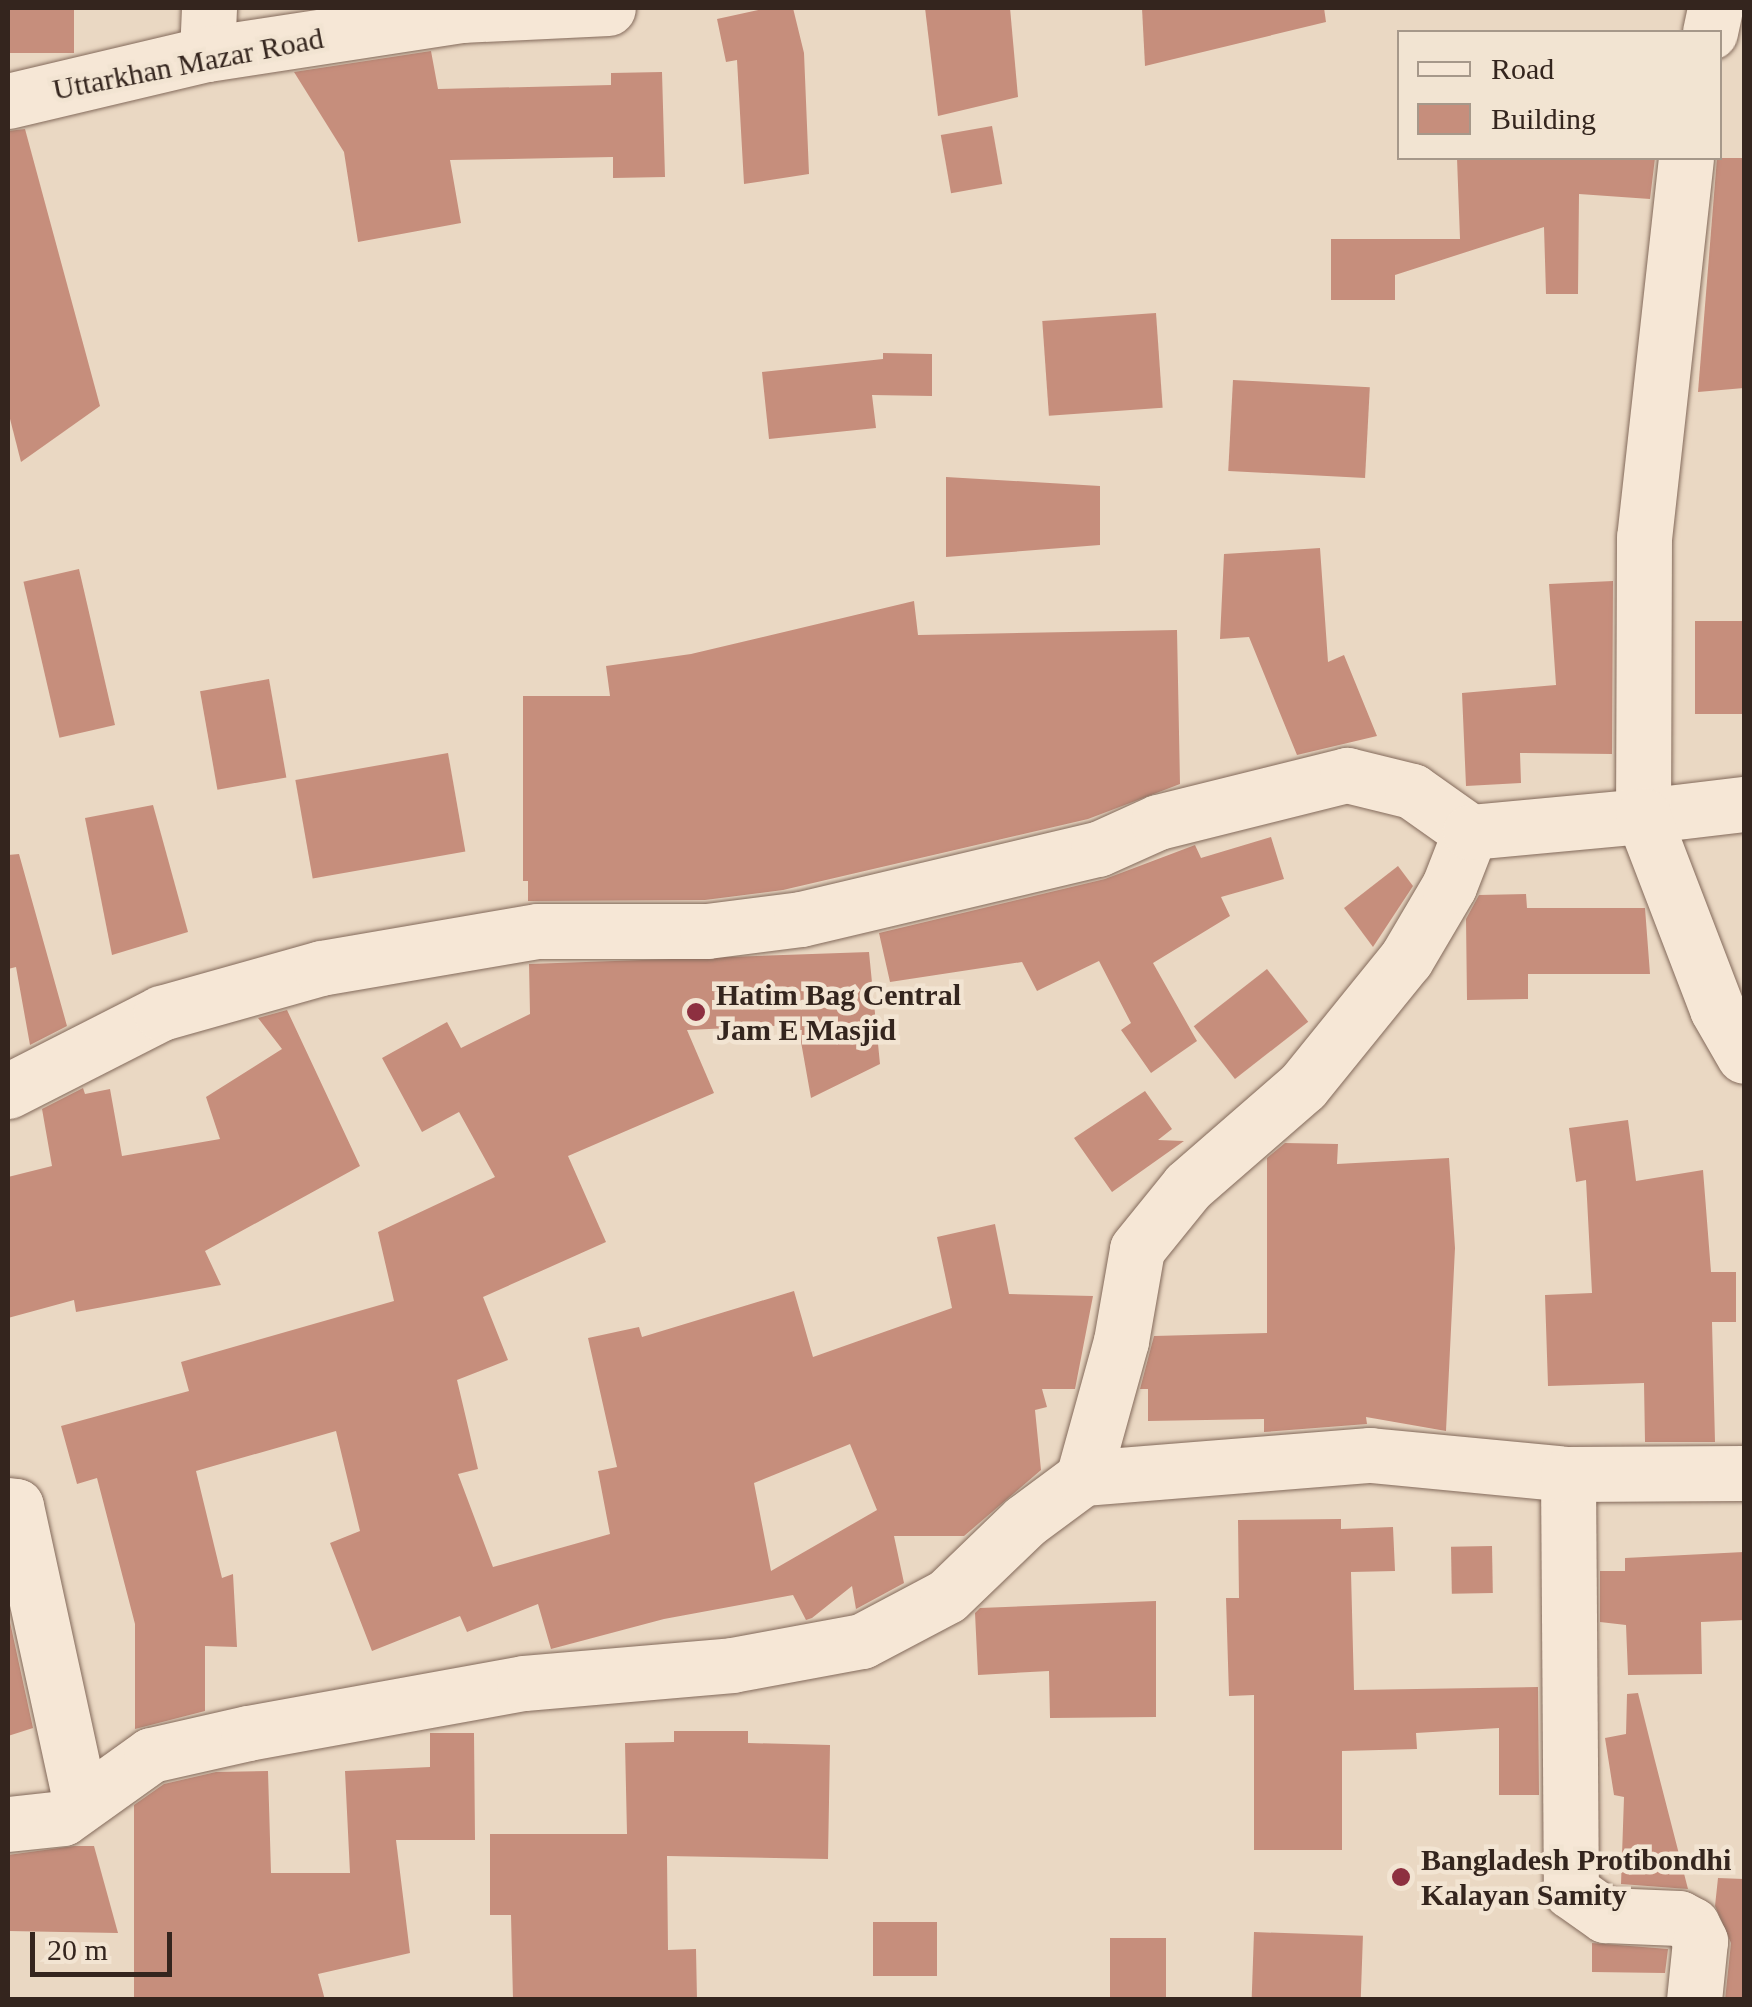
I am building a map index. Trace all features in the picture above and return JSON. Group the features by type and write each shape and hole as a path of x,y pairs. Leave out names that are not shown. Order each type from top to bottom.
{"street":[{"name":"Uttarkhan Mazar Road","path":"8,101 208,31 608,8"},
{"path":"1686,160 1644,536 1643,816 1717,1010 1744,1056"},
{"path":"8,1090 161,1013 321,968 538,931 706,931 800,918 1098,849 1158,822 1347,776 1412,792 1470,832 1744,804"},
{"path":"8,1824 63,1818 150,1755 248,1733 524,1684 732,1665 862,1640 947,1596 1082,1478 1121,1341 1137,1249 1188,1186 1303,1086 1394,973 1449,886 1470,832"},
{"path":"1082,1478 1370,1455 1568,1474 1744,1473"},
{"path":"1568,1474 1571,1891 1604,1915 1679,1918 1692,1924 1700,1941 1694,2000"},
{"path":"8,1505 16,1506 81,1802"}],"building":[{"path":"8,8 74,8 74,53 8,53"},
{"path":"767,8 793,8 804,53 809,174 744,184 737,60 726,62 717,19"},
{"path":"925,8 1010,8 1018,97 938,116"},
{"path":"1142,8 1324,8 1326,22 1145,66"},
{"path":"431,51 438,89 611,85 611,73 662,72 665,177 613,178 613,157 450,160 461,223 358,242 344,152 294,72"},
{"path":"992,126 1002,184 951,193 941,135"},
{"path":"25,129 100,406 21,462 8,411 8,131"},
{"path":"1744,158 1744,388 1698,392 1717,160"},
{"path":"1457,160 1655,160 1650,199 1579,194 1578,294 1546,294 1544,227 1395,275 1395,300 1331,300 1331,239 1460,239"},
{"path":"1156,313 1163,408 1049,416 1042,321"},
{"path":"883,353 932,354 932,396 872,395 876,428 769,439 762,372 883,359"},
{"path":"1233,380 1370,387 1365,478 1228,471"},
{"path":"946,477 1100,486 1100,545 946,557"},
{"path":"1320,548 1328,662 1344,655 1377,736 1297,755 1249,637 1220,639 1224,554"},
{"path":"79,569 115,725 59,738 23,582"},
{"path":"1613,581 1612,754 1520,753 1521,783 1466,786 1462,693 1556,685 1549,584"},
{"path":"914,601 918,635 1177,630 1180,784 1088,819 783,890 705,900 528,901 528,881 523,881 523,696 610,696 606,666 691,654"},
{"path":"1695,621 1744,621 1744,714 1695,714"},
{"path":"269,679 286,777 217,790 200,691"},
{"path":"448,753 465,851 313,878 295,780"},
{"path":"153,805 188,932 112,955 85,818"},
{"path":"1271,837 1284,879 1221,897 1230,916 1153,963 1197,1041 1151,1073 1121,1030 1131,1023 1099,961 1037,991 1022,962 890,982 879,933 1105,879 1195,845 1201,858"},
{"path":"19,854 67,1026 30,1045 16,967 8,969 8,855"},
{"path":"1398,866 1413,886 1373,947 1344,908"},
{"path":"1526,894 1527,908 1645,908 1650,974 1528,974 1528,999 1467,1000 1466,919 1479,895"},
{"path":"869,952 880,1064 811,1098 798,1025 687,1030 714,1093 568,1156 606,1242 483,1297 508,1360 457,1380 478,1469 458,1474 493,1567 610,1534 598,1471 617,1467 588,1338 639,1327 642,1337 794,1291 813,1357 952,1308 937,1237 995,1224 1009,1294 1093,1296 1075,1389 1042,1389 1047,1407 1035,1410 1041,1470 964,1536 894,1536 904,1583 856,1609 852,1586 806,1620 793,1595 664,1619 551,1649 538,1604 467,1632 460,1616 372,1651 330,1543 360,1531 336,1431 196,1471 222,1578 233,1574 237,1647 205,1646 205,1711 135,1729 135,1624 97,1478 77,1484 61,1426 189,1391 181,1362 394,1301 378,1232 495,1177 459,1112 422,1132 382,1058 447,1022 461,1048 530,1014 529,964","holes":["850,1444 877,1510 771,1571 754,1483"]},
{"path":"1267,969 1308,1022 1235,1079 1194,1026"},
{"path":"287,1010 360,1166 205,1251 221,1285 76,1312 74,1300 8,1318 8,1177 52,1166 42,1109 83,1088 85,1094 110,1089 122,1156 220,1139 206,1097 282,1049 258,1018"},
{"path":"1145,1091 1172,1129 1158,1140 1184,1141 1112,1192 1074,1138"},
{"path":"1628,1120 1636,1181 1703,1170 1711,1272 1736,1272 1736,1322 1712,1322 1715,1442 1645,1442 1644,1383 1548,1386 1545,1295 1592,1293 1586,1180 1576,1182 1569,1128"},
{"path":"1285,1143 1338,1144 1337,1164 1449,1158 1455,1248 1446,1431 1366,1417 1367,1424 1264,1432 1264,1419 1148,1421 1148,1389 1140,1389 1154,1336 1267,1333 1267,1158"},
{"path":"1341,1519 1341,1529 1393,1527 1395,1571 1351,1572 1354,1690 1538,1687 1539,1795 1499,1795 1499,1728 1416,1733 1417,1749 1342,1751 1342,1850 1254,1850 1254,1695 1229,1696 1226,1598 1239,1598 1238,1520"},
{"path":"1492,1546 1493,1593 1452,1594 1451,1547"},
{"path":"1744,1552 1744,1620 1701,1622 1702,1674 1628,1675 1626,1625 1600,1622 1600,1571 1625,1571 1625,1558"},
{"path":"1156,1601 1156,1717 1050,1718 1049,1671 978,1675 975,1613 980,1608"},
{"path":"8,1613 33,1728 8,1736"},
{"path":"1638,1693 1688,1889 1621,1884 1624,1797 1614,1795 1605,1738 1626,1734 1627,1694"},
{"path":"674,1731 748,1731 748,1743 830,1745 828,1859 667,1856 668,1950 696,1949 697,2000 513,2000 511,1915 490,1915 490,1834 627,1834 625,1743 674,1742"},
{"path":"430,1733 474,1733 475,1840 396,1840 410,1953 318,1974 325,2000 134,2000 134,1805 164,1784 216,1772 268,1771 271,1873 350,1873 345,1771 430,1767"},
{"path":"94,1846 118,1933 8,1931 8,1855"},
{"path":"1718,1878 1744,1879 1744,2000 1725,2000 1731,1943 1715,1906"},
{"path":"873,1922 937,1922 937,1976 873,1976"},
{"path":"1254,1932 1363,1936 1361,2000 1252,2000"},
{"path":"1110,1938 1166,1938 1166,2000 1110,2000"},
{"path":"1592,1943 1668,1949 1665,1973 1592,1972"}],"place":[{"name":"Hatim Bag Central Jam E Masjid","path":"696,1012"},
{"name":"Bangladesh Protibondhi Kalayan Samity","path":"1401,1877"}]}
